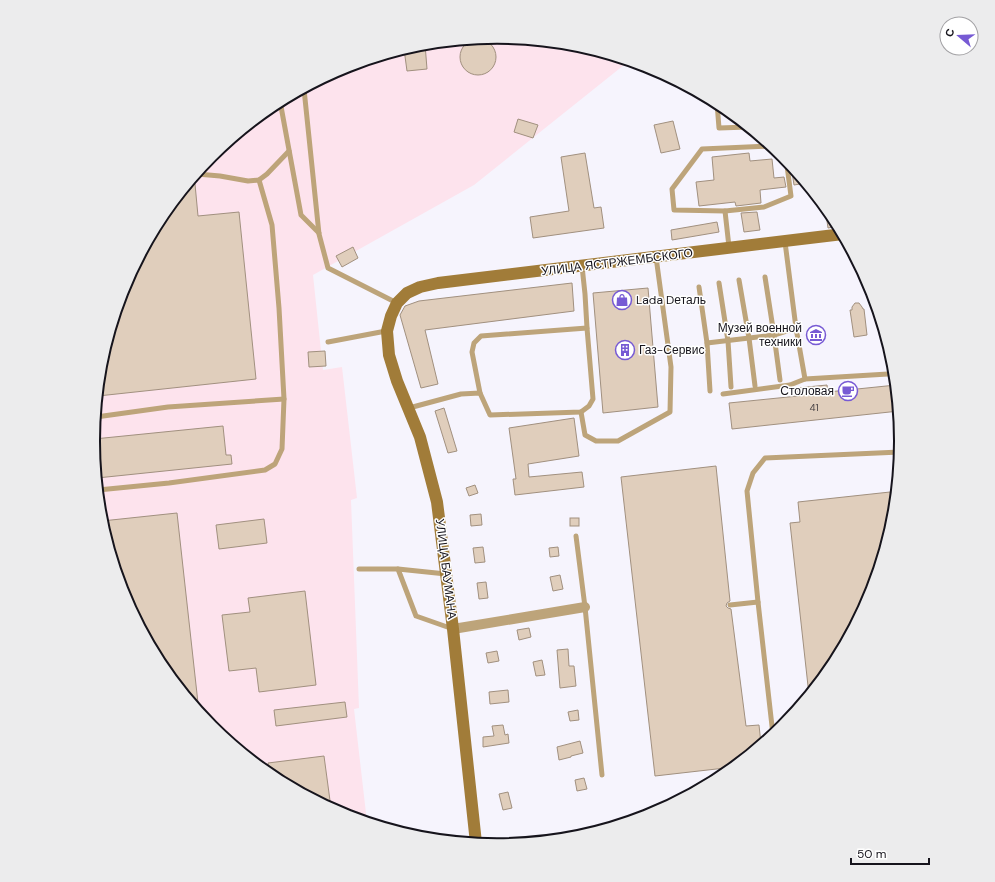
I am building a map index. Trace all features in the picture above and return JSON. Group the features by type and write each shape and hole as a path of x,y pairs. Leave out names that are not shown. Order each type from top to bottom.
{"main road":[{"name":"УЛИЦА ЯСТРЖЕМБСКОГО","path":"397,303 408,293 420,287 438,283 836,235"},
{"name":"УЛИЦА БАУМАНА","path":"397,303 391,316 387,331 389,355 397,381 420,437 437,502 447,574 475,837"}],"street":[{"path":"453,629 585,607"}],"lane":[{"path":"305,94 319,234 328,268 397,303"},
{"path":"281,108 301,215 319,234"},
{"path":"718,111 719,128 740,127"},
{"path":"763,146 702,149 672,189 674,210 725,211 764,207 791,196 788,170"},
{"path":"203,175 248,181 259,180 267,174 289,151"},
{"path":"104,489 169,483 265,470 275,464 282,449 284,399 279,308 272,225 259,180"},
{"path":"725,211 730,248"},
{"path":"785,242 796,328 806,379"},
{"path":"581,412 585,435 596,441 618,441 670,412 671,367 656,257"},
{"path":"582,266 593,399 589,406 581,412 490,415 480,393 472,352 474,343 481,336 587,328"},
{"path":"765,277 780,380"},
{"path":"739,280 749,338 755,386"},
{"path":"719,283 728,341 730,387"},
{"path":"699,287 707,344 710,391"},
{"path":"707,344 774,335 796,328"},
{"path":"328,342 387,331"},
{"path":"723,394 790,386 806,379 888,374"},
{"path":"408,408 461,394 480,393"},
{"path":"101,416 168,407 284,399"},
{"path":"772,727 747,491 753,473 765,458 894,452"},
{"path":"576,536 585,607 602,775"},
{"path":"359,569 398,569 447,574"},
{"path":"398,569 416,616 453,629"},
{"path":"730,605 758,602"}],"shaded area":[{"path":"498,44 549,47 624,65 474,185 313,275 323,370 342,367 357,498 351,500 359,708 354,709 366,816 346,808 299,785 256,756 236,739 199,703 183,683 167,662 141,617 114,544 104,493 100,441 104,389 114,338 141,265 167,220 199,179 217,160 256,126 277,111 299,97 346,74 370,65 420,52 446,47"}],"building":[{"path":"491,44 496,53 495,64 491,70 482,75 471,74 465,70 460,61 460,53 464,46"},
{"path":"426,51 427,69 407,71 405,56"},
{"path":"518,119 538,125 533,138 514,132"},
{"path":"673,121 680,149 661,153 654,125"},
{"path":"585,153 594,208 601,207 604,228 533,238 530,217 569,211 561,157"},
{"path":"749,153 750,161 772,159 774,178 784,177 786,187 760,190 761,203 736,206 735,202 699,206 696,182 714,180 712,157"},
{"path":"793,175 800,184 794,185"},
{"path":"195,184 198,216 239,212 256,379 103,395 114,338 141,265 167,220"},
{"path":"757,212 760,230 744,232 741,213"},
{"path":"827,218 832,227 828,228"},
{"path":"717,222 719,232 672,240 671,230"},
{"path":"353,247 358,258 342,267 336,256"},
{"path":"572,283 574,311 425,330 438,384 421,388 400,315 405,306 419,301"},
{"name":"Газ-Сервис","path":"648,288 658,407 603,413 593,293"},
{"path":"855,303 859,303 864,309 867,335 854,337 850,310 852,310"},
{"path":"325,351 326,366 309,367 308,352"},
{"path":"827,385 828,392 890,386 894,412 732,429 729,403 798,396 797,388"},
{"path":"444,408 457,451 448,453 435,411"},
{"path":"574,418 579,456 528,464 529,477 582,472 584,487 515,495 513,479 516,479 509,428"},
{"path":"223,426 226,455 231,455 232,464 102,477 100,438"},
{"path":"716,466 730,601 726,606 731,609 746,726 759,725 760,738 722,768 655,776 621,477"},
{"path":"475,485 478,493 469,496 466,488"},
{"path":"890,492 890,496 881,544 854,617 828,662 808,688 790,523 800,522 798,502"},
{"path":"177,513 198,702 167,662 141,617 122,569 109,520"},
{"path":"481,514 482,525 471,526 470,515"},
{"path":"570,518 579,518 579,526 570,526"},
{"path":"264,519 267,543 219,549 216,525"},
{"path":"483,547 485,562 475,563 473,548"},
{"path":"558,547 559,556 550,557 549,548"},
{"path":"560,575 563,589 553,591 550,577"},
{"path":"486,582 488,598 479,599 477,583"},
{"path":"305,591 316,685 259,692 256,668 229,671 222,615 250,612 248,598"},
{"path":"529,628 531,637 519,640 517,630"},
{"path":"568,649 569,666 574,666 576,686 560,688 557,650"},
{"path":"497,651 499,661 488,663 486,653"},
{"path":"542,660 545,675 536,676 533,662"},
{"path":"508,690 509,702 490,704 489,692"},
{"path":"345,702 347,717 276,726 274,710"},
{"path":"578,710 579,720 570,721 568,712"},
{"path":"503,725 505,735 508,734 509,743 483,747 483,737 494,736 492,726"},
{"path":"580,741 583,753 559,760 557,747"},
{"path":"324,756 330,801 299,785 277,771 268,763"},
{"path":"584,778 587,789 577,791 575,780"},
{"path":"508,792 512,808 503,810 499,794"}],"place":[{"name":"Lada Dеталь","path":"622,300"},
{"name":"Музей военной техники","path":"816,335"},
{"name":"Газ-Сервис","path":"625,350"},
{"name":"Столовая","path":"848,391"}]}
